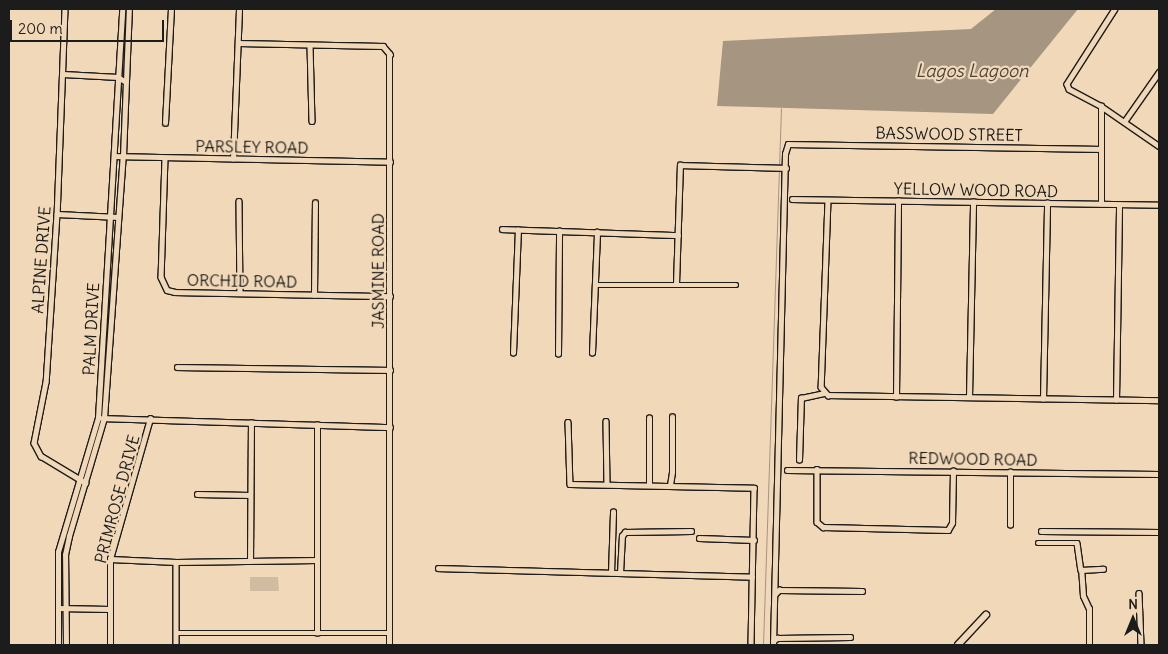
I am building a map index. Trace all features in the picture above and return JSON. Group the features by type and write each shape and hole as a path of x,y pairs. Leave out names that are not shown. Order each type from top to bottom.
{"street":[{"name":"ALPINE DRIVE","path":"66,9 57,214 46,382 34,443 41,456 86,483"},
{"name":"PALM DRIVE","path":"58,645 58,552 98,418 122,9"},
{"name":"PALM DRIVE","path":"66,645 65,555 104,418 123,156 130,9"},
{"path":"165,123 170,9"},
{"path":"233,158 239,9"},
{"path":"1115,9 1066,84 1070,89 1101,106 1159,146"},
{"name":"JASMINE ROAD","path":"238,44 383,46 390,54 390,645"},
{"path":"310,45 312,121"},
{"path":"1124,122 1159,72"},
{"path":"63,74 118,77 126,82"},
{"path":"1101,106 1101,204"},
{"name":"BASSWOOD STREET","path":"785,168 788,144 796,143 1101,149"},
{"name":"PARSLEY ROAD","path":"114,156 390,162"},
{"name":"ORCHID ROAD","path":"165,158 161,277 167,290 175,292 240,294 390,296"},
{"path":"676,284 680,166 785,168 773,643"},
{"name":"YELLOW WOOD ROAD","path":"792,198 1159,206"},
{"path":"826,394 821,387 828,200"},
{"path":"239,201 240,294"},
{"path":"896,396 898,201"},
{"path":"314,295 315,202"},
{"path":"969,398 974,202"},
{"path":"1043,399 1047,204"},
{"path":"1116,400 1120,205"},
{"path":"57,214 118,217"},
{"path":"502,229 678,234"},
{"path":"513,353 518,230"},
{"path":"558,231 558,354"},
{"path":"592,353 597,232"},
{"path":"595,285 736,285"},
{"path":"177,367 390,370"},
{"path":"799,460 801,398 826,394 1159,400"},
{"path":"670,485 672,472 672,417"},
{"path":"98,418 390,427"},
{"path":"649,418 649,485"},
{"name":"PRIMROSE DRIVE","path":"110,645 110,559 150,420"},
{"path":"606,421 607,483"},
{"path":"250,561 251,422"},
{"path":"568,422 568,470 570,484 607,483 754,488 750,645"},
{"path":"317,633 318,425"},
{"name":"REDWOOD ROAD","path":"787,470 1159,474"},
{"path":"817,470 817,522 823,527 948,530 952,523 953,472"},
{"path":"1010,472 1010,525"},
{"path":"197,494 250,495"},
{"path":"611,573 613,512"},
{"path":"620,573 622,536 625,532 690,531"},
{"path":"1041,532 1159,532"},
{"path":"698,538 754,540"},
{"path":"1038,543 1077,543 1083,596 1089,609 1089,645"},
{"path":"110,559 176,562 317,560"},
{"path":"176,562 176,645"},
{"path":"438,568 752,576"},
{"path":"1081,570 1103,568"},
{"path":"775,594 779,590 862,591"},
{"path":"1139,593 1141,645"},
{"path":"58,608 109,609"},
{"path":"958,645 986,615"},
{"path":"176,633 390,633"},
{"path":"773,643 777,638 850,637"}],"shaded area":[{"path":"250,577 278,577 279,591 250,591"}],"water":[{"name":"Lagos Lagoon","path":"996,9 1078,9 993,114 717,106 723,41 971,29"}],"waterway":[{"path":"763,645 781,108"}]}
